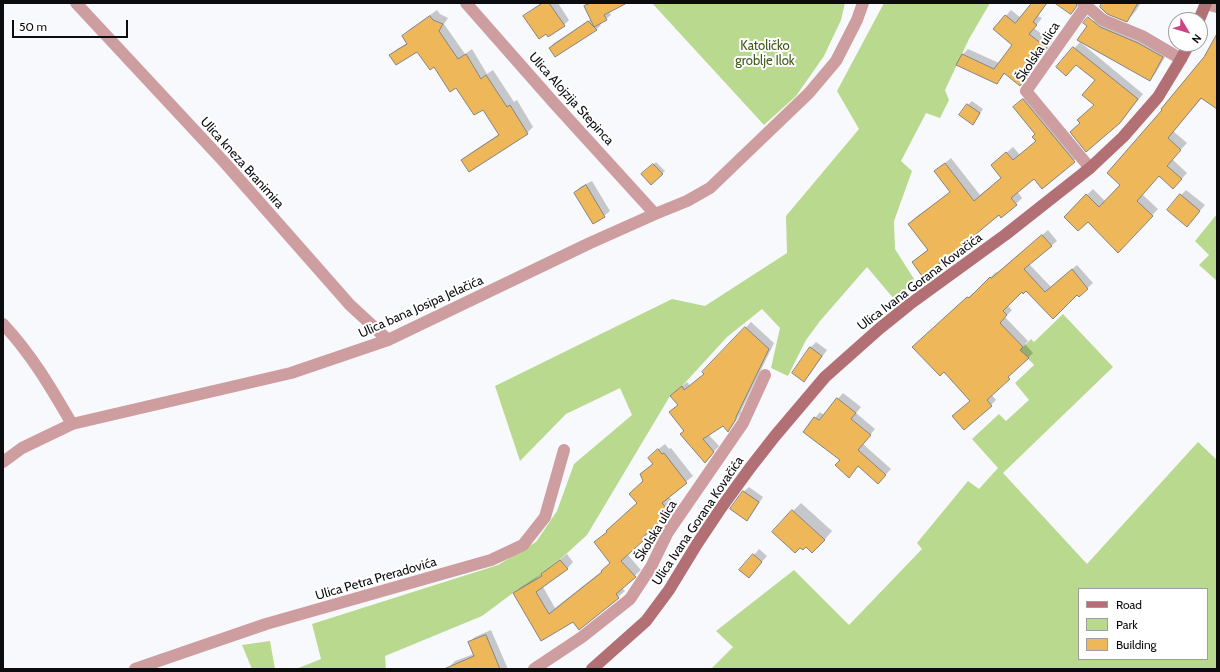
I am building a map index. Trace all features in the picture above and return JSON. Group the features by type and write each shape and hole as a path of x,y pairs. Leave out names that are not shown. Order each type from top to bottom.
{"main road":[{"name":"Ulica Ivana Gorana Kovačića","path":"592,669 646,621 669,590 705,532 750,468 825,377 879,329 910,304 1005,235 1090,168 1123,136 1158,97 1185,52"}],"street":[{"name":"Ulica kneza Branimira","path":"76,3 224,163 350,305 388,340"},
{"name":"Ulica Alojzija Stepinca","path":"466,3 655,214"},
{"name":"Ulica bana Josipa Jelačića","path":"3,462 22,448 72,424 291,373 388,340 590,243 687,201 710,188 809,93 836,61 857,20 863,3"},
{"name":"Školska ulica","path":"1090,168 1026,91 1085,4 1103,20 1142,36 1181,59"},
{"path":"3,324 20,343 38,368 72,424"},
{"name":"Školska ulica","path":"534,669 582,637 630,599 651,566 668,532 742,423 765,375"},
{"name":"Ulica Petra Preradovića","path":"135,669 266,624 491,560 523,545 545,517 564,450"}],"green space":[{"name":"Katoličko groblje Ilok","path":"652,3 845,3 841,20 824,56 796,96 764,125"},
{"path":"884,3 990,3 969,39 945,90 949,100 940,118 926,113 901,161 912,171 894,221 895,249 914,279 902,295 894,299 867,267 820,321 806,340 788,376 771,368 780,328 762,309 727,337 682,386 670,396 587,535 531,583 513,593 482,616 385,656 386,669 296,669 321,659 312,624 498,565 536,542 557,511 574,464 632,415 620,388 566,414 520,461 495,386 672,299 705,306 787,253 786,216 859,129 837,91"},
{"path":"1217,214 1217,281 1199,265 1209,255 1195,241"},
{"path":"1063,314 1113,367 1003,473 1087,564 1198,442 1217,460 1216,669 711,669 733,647 716,631 794,570 849,625 922,549 917,543 968,481 979,489 998,468 972,439 999,414 1006,421 1029,400 1015,383 1034,365 1020,350 1031,339 1034,342"},
{"path":"270,641 275,669 252,669 242,645"}],"building":[{"path":"543,3 549,3 565,26 548,37 546,34 539,39 523,16"},
{"path":"591,3 627,3 604,15 607,20 594,27 584,6"},
{"path":"1032,3 1047,3 1033,22 1037,25 1029,34 1047,48 1020,86 1004,73 997,84 956,65 962,54 994,69 1012,45 993,29 1005,15 1015,23"},
{"path":"1055,3 1076,3 1077,6 1071,14"},
{"path":"1102,3 1138,3 1127,22 1107,14 1100,7"},
{"path":"430,16 433,20 443,24 439,31 458,59 466,54 481,79 486,75 507,107 510,105 528,134 469,172 461,160 499,135 483,110 474,115 456,88 450,92 434,67 430,70 417,52 396,65 389,55 407,44 402,36"},
{"path":"1088,17 1100,27 1138,43 1163,57 1150,81 1077,40 1087,26 1083,23"},
{"path":"588,21 597,30 555,57 549,48"},
{"path":"1217,34 1217,109 1201,98 1168,138 1181,150 1167,166 1182,179 1173,189 1159,176 1137,201 1153,216 1118,253 1088,222 1078,231 1064,217 1086,194 1099,207 1120,185 1107,173 1162,110 1161,109 1208,52"},
{"path":"1073,47 1138,99 1120,123 1086,152 1070,132 1080,123 1077,120 1094,105 1082,95 1095,80 1076,65 1066,76 1056,67"},
{"path":"1023,99 1075,162 1042,189 1034,179 1011,198 1017,205 1001,218 999,215 947,258 922,276 912,262 928,250 908,224 950,192 934,171 945,163 974,201 1001,178 991,165 1006,152 1013,160 1036,141 1032,137 1035,134 1013,107"},
{"path":"967,104 980,113 973,125 959,115"},
{"path":"653,164 663,174 651,185 641,174"},
{"path":"586,185 605,217 593,224 574,193"},
{"path":"1180,194 1200,211 1187,227 1167,210"},
{"path":"1042,235 1052,246 1024,269 1045,292 1072,269 1088,289 1079,297 1077,295 1053,319 1026,291 1023,294 1022,292 1003,311 1007,315 1000,323 1023,347 1020,350 1029,358 1008,377 1010,379 987,400 992,406 964,430 952,416 970,401 944,372 940,376 912,347 967,297 969,298 990,277 991,278"},
{"path":"745,327 769,349 736,419 728,432 723,426 703,439 714,452 705,463 680,434 684,431 669,412 678,405 670,396 682,386 684,390 704,374 702,372"},
{"path":"810,347 822,356 804,382 792,373"},
{"path":"837,398 856,413 851,419 871,435 858,450 886,475 878,484 858,466 849,478 835,465 840,460 803,432 814,417 819,420"},
{"path":"658,449 662,454 664,453 687,483 662,503 670,512 642,538 644,540 621,561 636,577 616,594 619,598 579,630 573,622 541,641 513,593 542,576 541,574 560,560 568,569 536,592 549,614 602,572 601,571 610,563 594,542 607,532 606,531 637,503 629,494 643,481 640,474 653,464 648,458"},
{"path":"743,491 759,502 747,521 730,509"},
{"path":"792,510 825,540 812,553 806,547 803,550 800,548 795,553 772,532"},
{"path":"753,554 762,562 749,578 739,570"},
{"path":"486,635 500,669 444,669 474,656 468,642"}]}
